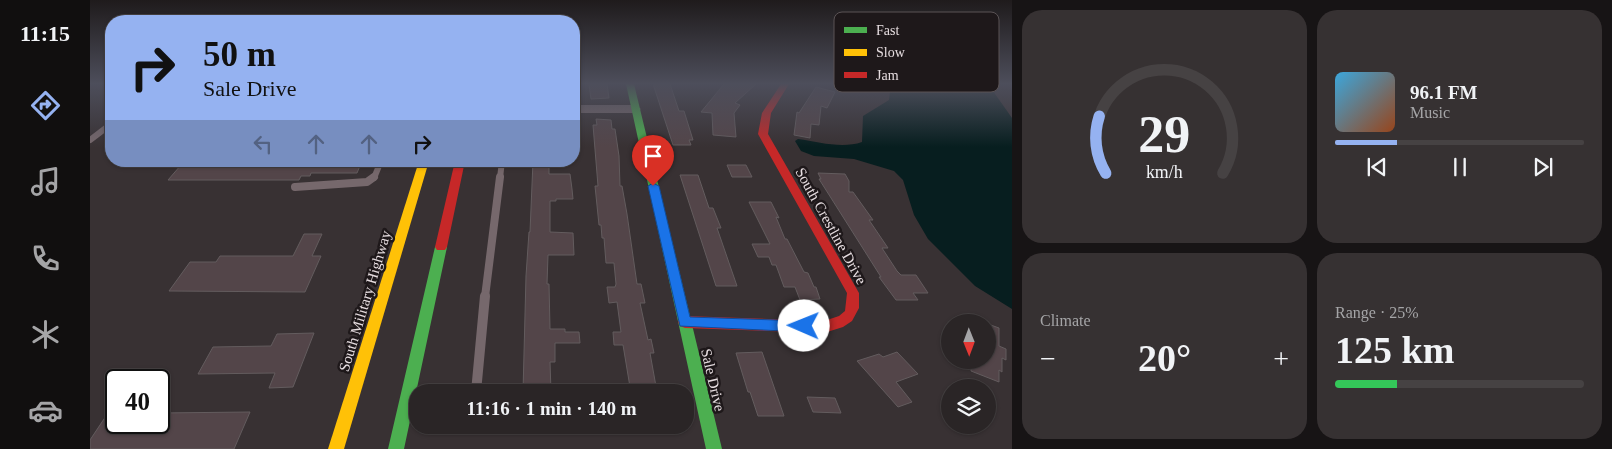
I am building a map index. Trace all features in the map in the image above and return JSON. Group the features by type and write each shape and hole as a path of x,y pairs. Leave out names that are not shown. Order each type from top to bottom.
{"street":[{"name":"Sale Drive","path":"635,105 714,449"},
{"name":"South Crestline Drive","path":"685,322 824,327 846,319 852,312 855,303 853,293 763,134 761,126 770,105"},
{"path":"580,110 636,109"},
{"name":"South Military Highway","path":"336,449 422,167"},
{"path":"396,449 459,167"}],"lane":[{"path":"90,140 105,129"},
{"path":"295,187 367,182 374,178 379,167"},
{"path":"477,384 482,321 501,167"}],"water":[{"path":"881,105 1003,105 1012,118 1012,309 975,286 928,239 914,215 903,180 894,171 854,159 814,156 801,151 795,141 798,139 838,145 862,142 863,116"}],"building":[{"path":"660,105 677,105 679,111 684,111 693,140 689,140 691,145 673,145"},
{"path":"707,105 740,105 734,113 736,137 713,135 712,113 701,112"},
{"path":"804,105 829,105 827,108 821,106 819,125 811,124 810,138 794,135 797,112 799,113"},
{"path":"596,119 611,120 612,129 615,129 619,156 620,186 622,186 627,214 637,284 641,284 645,303 640,303 648,340 651,339 654,353 650,353 656,384 630,384 623,345 614,345 613,332 621,332 617,302 609,303 607,287 615,287 616,284 614,263 606,263 604,238 602,238 601,225 599,225 595,186 598,186 593,125 597,125"},
{"path":"727,165 746,165 752,177 732,177"},
{"path":"179,167 360,167 357,173 311,173 310,176 301,176 299,180 168,180"},
{"path":"533,167 549,167 549,174 570,174 573,199 550,201 550,232 573,233 574,255 548,255 547,284 549,284 550,329 565,329 565,332 579,332 580,343 555,343 555,362 550,362 551,384 523,384"},
{"path":"818,173 845,174 849,181 849,192 853,192 873,220 869,220 888,248 882,248 897,271 901,275 916,275 928,293 913,293 918,300 896,300 879,277 881,277 819,179 821,179"},
{"path":"680,175 698,175 709,208 713,208 721,228 717,228 737,286 716,286"},
{"path":"749,202 771,202 779,218 776,217 785,239 787,239 804,272 808,273 820,299 800,300 795,287 784,287 776,265 772,265 769,257 758,257 752,244 770,244"},
{"path":"304,234 322,234 312,256 321,256 305,292 169,291 190,262 216,262 220,256 293,256"},
{"path":"996,327 999,328 999,346 1006,349 1006,360 1002,358 1002,372 999,370 999,382 996,379 971,371 971,369 996,369"},
{"path":"314,333 293,387 269,388 275,373 198,374 213,347 271,346 277,334"},
{"path":"762,352 784,416 758,416 750,392 748,392 736,353"},
{"path":"897,352 918,374 896,382 912,402 898,407 857,361 879,354 883,357"},
{"path":"807,397 835,398 841,413 813,412"},
{"path":"250,412 234,449 90,449 90,440 105,418 105,434 170,434 170,413"}],"traffic: fast":[{"path":"635,105 714,449"},
{"path":"396,449 441,247"}],"traffic: slow":[{"path":"336,449 422,167"}],"traffic: jam":[{"path":"685,322 824,327 838,323 851,313 853,293 763,134 764,120 771,105"},
{"path":"441,247 459,167"}],"route":[{"path":"653,186 685,322 746,326 804,326"}]}
